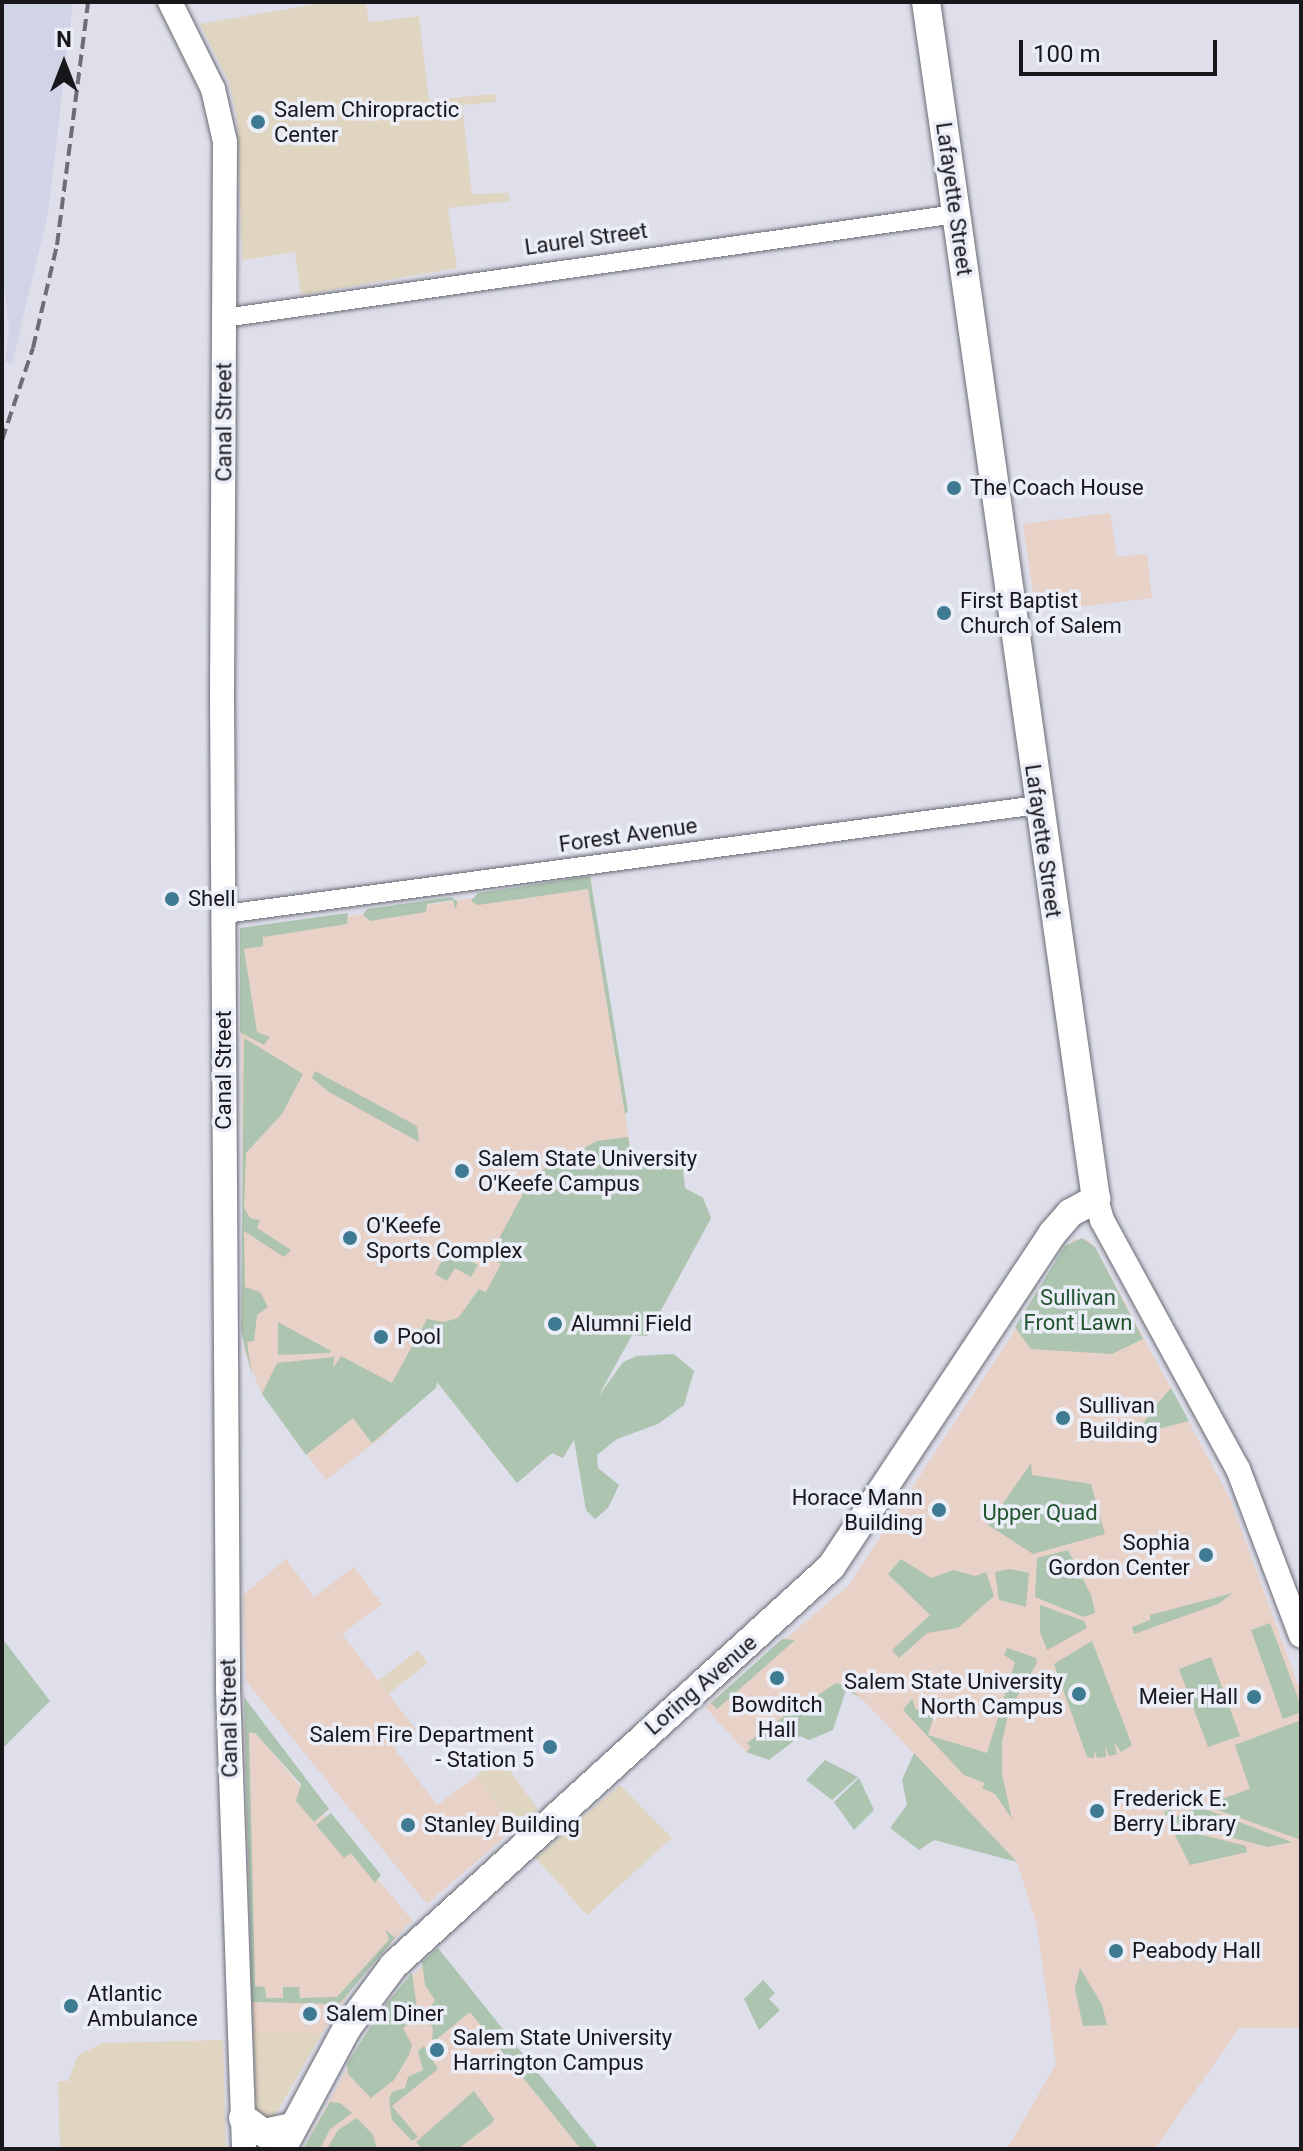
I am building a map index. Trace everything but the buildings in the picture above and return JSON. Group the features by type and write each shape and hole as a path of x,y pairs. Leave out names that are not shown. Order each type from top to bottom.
{"highway":[{"name":"Lafayette Street","path":"926,2 1096,1199"},
{"name":"Loring Avenue","path":"287,2138 347,2028 384,1975 831,1567 1052,1234 1070,1213 1096,1199"},
{"path":"243,2118 264,2133 287,2138"}],"main road":[{"name":"Canal Street","path":"170,2 209,80 225,139 228,1689 244,2149"},
{"name":"Lafayette Street","path":"1096,1199 1238,1469 1301,1636"}],"street":[{"name":"Laurel Street","path":"224,318 956,214"},
{"name":"Forest Avenue","path":"225,914 1038,805"}],"shaded area":[{"path":"2,2 73,2 48,213 12,364 5,361 9,329 2,265"},
{"path":"329,2 366,2 369,22 419,16 429,100 495,94 496,102 462,105 472,194 508,193 510,201 448,208 457,268 301,295 295,252 242,260 237,117 229,82 200,24"},
{"path":"1110,513 1117,557 1147,554 1152,598 1036,612 1023,524"},
{"name":"Salem State University O'Keefe Campus","path":"591,881 631,1154 681,1150 685,1188 703,1198 711,1218 647,1336 632,1335 563,1458 552,1453 517,1483 437,1382 384,1435 326,1480 262,1394 244,1351 240,932"},
{"name":"Salem State University North Campus","path":"1074,1239 1088,1240 1095,1247 1230,1499 1301,1693 1301,2028 1239,2028 1155,2149 1007,2149 1056,2064 1037,1926 1017,1862 864,1701 846,1689 774,1727 746,1752 705,1707 849,1585"},
{"path":"286,1559 314,1597 354,1567 382,1604 342,1634 416,1730 394,1748 437,1805 475,1777 516,1827 427,1904 246,1681 243,1595"},
{"path":"418,1650 428,1663 388,1694 378,1681"},
{"path":"244,1719 412,1920 360,1977 322,2033 253,2033"},
{"path":"500,1757 538,1809 516,1827 475,1777"},
{"path":"620,1785 672,1838 587,1915 536,1858"},
{"name":"Salem State University Harrington Campus","path":"438,1948 594,2149 303,2149 375,2018"},
{"path":"253,2033 322,2033 271,2123 256,2114"},
{"path":"223,2040 226,2149 60,2149 58,2081 68,2081 78,2055 103,2043"}],"green space":[{"path":"590,876 628,1111 625,1114 588,889 478,905 471,901 478,893"},
{"path":"451,897 458,902 455,909 453,900 427,904 426,912 370,921 363,915 367,909"},
{"path":"348,913 347,924 263,937 263,946 244,949 257,1032 270,1037 264,1045 240,1032 240,928"},
{"path":"244,1038 303,1074 282,1114 246,1153 244,1208 250,1218 260,1220 257,1228 291,1250 284,1257 244,1231 245,1287 260,1292 268,1307 257,1315 254,1341 247,1342 252,1376 241,1331"},
{"path":"315,1071 417,1126 419,1142 329,1092 312,1078"},
{"path":"628,1137 631,1155 681,1150 685,1188 703,1198 711,1218 647,1336 632,1335 598,1397 623,1362 637,1356 674,1354 694,1371 684,1405 658,1424 617,1439 597,1455 598,1468 619,1485 608,1508 595,1519 586,1510 574,1440 563,1458 552,1453 517,1483 437,1382 436,1388 372,1443 353,1418 306,1455 262,1394 277,1363 334,1357 333,1368 341,1356 392,1383 427,1319 444,1322 458,1318 479,1289 486,1292 501,1264 489,1257 531,1179 544,1186 548,1177 541,1171 597,1141"},
{"name":"Sullivan Front Lawn","path":"1082,1238 1095,1247 1143,1339 1112,1354 1031,1349 1015,1327 1065,1246"},
{"path":"448,1249 478,1265 471,1277 455,1268 447,1281 435,1274"},
{"path":"278,1322 331,1351 330,1353 278,1355"},
{"path":"1171,1388 1189,1421 1135,1435 1156,1405"},
{"name":"Upper Quad","path":"1031,1463 1032,1475 1091,1484 1105,1534 1033,1554 988,1525"},
{"path":"1068,1550 1091,1595 1095,1613 1084,1617 1035,1597 1037,1558"},
{"path":"901,1559 931,1578 954,1570 975,1576 986,1572 994,1596 958,1628 927,1633 899,1658 892,1650 930,1615 888,1574"},
{"path":"1010,1569 1029,1573 1026,1607 999,1600 995,1572"},
{"path":"1233,1593 1218,1604 1134,1634 1132,1627 1150,1620 1150,1615"},
{"path":"1040,1605 1084,1621 1087,1628 1047,1650 1040,1632"},
{"path":"1270,1623 1301,1706 1301,1712 1283,1719 1251,1630"},
{"path":"2,1638 50,1701 2,1749"},
{"path":"782,1639 795,1640 717,1709 711,1703"},
{"path":"1092,1641 1132,1745 1121,1752 1114,1742 1117,1754 1109,1756 1105,1746 1106,1757 1097,1758 1094,1750 1094,1758 1087,1757 1054,1664"},
{"path":"1007,1648 1036,1658 1037,1663 1009,1710 1002,1742 1002,1774 1012,1819 995,1794 982,1788 985,1783 964,1775 903,1710 912,1699 916,1710 932,1708 931,1696 939,1698 928,1735 987,1753 1015,1662 1004,1655"},
{"path":"1211,1657 1240,1736 1208,1747 1179,1669"},
{"path":"836,1683 845,1685 860,1697 846,1690 833,1730 809,1740 800,1736 769,1760 746,1752 751,1747 747,1743 782,1718 791,1705 814,1698"},
{"path":"244,1697 329,1809 314,1822 296,1801 301,1784 255,1733 249,1733 255,1986 265,1987 266,1998 283,1998 283,1987 299,1987 300,1998 337,1997 389,1940 386,1930 395,1938 339,2004 252,2002"},
{"path":"1301,1720 1301,1840 1204,1805 1250,1789 1235,1745"},
{"path":"914,1753 1017,1862 934,1840 919,1850 890,1828 907,1805 902,1780"},
{"path":"825,1760 858,1777 832,1800 806,1780"},
{"path":"859,1778 874,1810 854,1830 834,1802"},
{"path":"1200,1807 1292,1842 1268,1847 1168,1821 1164,1812 1171,1809 1175,1817"},
{"path":"331,1813 381,1875 375,1883 351,1853 344,1858 316,1825"},
{"path":"1171,1827 1246,1846 1247,1852 1190,1865"},
{"path":"438,1948 599,2149 581,2149 470,2012 432,2043 433,2029 425,2015 435,2000 425,1985 422,1962"},
{"path":"1080,1968 1102,2005 1107,2025 1083,2026 1075,1989"},
{"path":"412,1973 418,2016 403,2028 412,2045 409,2055 394,2080 371,2098 348,2074 347,2064 382,2009"},
{"path":"763,1980 775,1993 769,1999 780,2010 759,2030 744,1999"},
{"path":"424,2046 438,2069 392,2106 418,2137 412,2141 392,2120 389,2100 392,2092 405,2088 408,2077 423,2070 418,2051"},
{"path":"474,2091 494,2119 492,2123 458,2149 422,2149 416,2142"},
{"path":"330,2102 340,2103 352,2113 330,2129 320,2149 303,2149"},
{"path":"357,2118 373,2135 377,2149 327,2149 338,2130"}],"railway":[{"path":"2,440 33,348 57,245 88,2"},
{"path":"2,286 2,351"}],"place":[{"name":"Salem Chiropractic Center","path":"258,122"},
{"name":"The Coach House","path":"954,488"},
{"name":"First Baptist Church of Salem","path":"944,613"},
{"name":"Shell","path":"172,899"},
{"name":"Salem State University O'Keefe Campus","path":"462,1171"},
{"name":"O'Keefe Sports Complex","path":"350,1238"},
{"name":"Alumni Field","path":"555,1324"},
{"name":"Pool","path":"381,1337"},
{"name":"Sullivan Building","path":"1063,1418"},
{"name":"Horace Mann Building","path":"939,1510"},
{"name":"Sophia Gordon Center","path":"1206,1555"},
{"name":"Bowditch Hall","path":"777,1678"},
{"name":"Salem State University North Campus","path":"1079,1694"},
{"name":"Meier Hall","path":"1254,1697"},
{"name":"Salem Fire Department - Station 5","path":"550,1747"},
{"name":"Frederick E. Berry Library","path":"1097,1811"},
{"name":"Stanley Building","path":"408,1825"},
{"name":"Peabody Hall","path":"1116,1951"},
{"name":"Atlantic Ambulance","path":"71,2006"},
{"name":"Salem Diner","path":"310,2014"},
{"name":"Salem State University Harrington Campus","path":"437,2050"}]}
